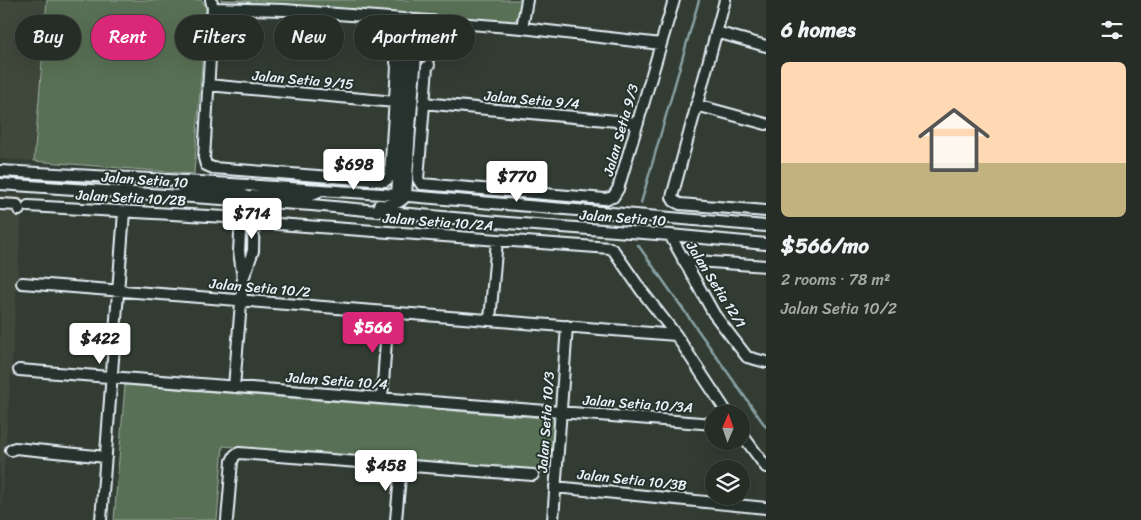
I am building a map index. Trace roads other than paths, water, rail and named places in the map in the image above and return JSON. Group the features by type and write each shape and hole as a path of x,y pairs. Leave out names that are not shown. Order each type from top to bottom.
{"street":[{"path":"522,28 527,0"},
{"name":"Jalan Setia 9/3","path":"424,103 418,179 420,184 605,199 613,197 618,189 674,0"},
{"path":"726,0 672,197 674,201 680,204 766,211"},
{"path":"354,15 212,4 204,158 206,165 213,168 385,181 389,178 396,62"},
{"path":"475,25 661,44"},
{"path":"716,32 766,46"},
{"path":"312,204 336,202 387,206 393,205 401,197 410,128 413,60"},
{"path":"424,103 426,67 429,65"},
{"name":"Jalan Setia 9/15","path":"208,85 395,102"},
{"name":"Jalan Setia 9/4","path":"424,103 638,123"},
{"path":"696,105 766,124"},
{"name":"Jalan Setia 10","path":"0,171 322,190 766,226"},
{"path":"169,180 186,188 238,192 248,200 252,251 243,279 234,387"},
{"name":"Jalan Setia 10","path":"0,184 312,204 508,223 766,244"},
{"path":"248,200 260,195 302,197 314,195 322,190"},
{"path":"401,197 412,208 422,211 468,216 481,220"},
{"name":"Jalan Setia 10/2B","path":"0,204 17,205 24,208 232,219"},
{"path":"101,520 124,212"},
{"name":"Jalan Setia 10/2A","path":"264,223 610,248 676,335"},
{"name":"Jalan Setia 12/1","path":"670,235 714,314 747,357 766,362"},
{"path":"490,320 497,240"},
{"path":"684,260 766,266"},
{"name":"Jalan Setia 10/2","path":"22,283 676,335"},
{"path":"382,398 388,312"},
{"name":"Jalan Setia 10/3","path":"553,520 567,326"},
{"path":"676,335 722,405"},
{"name":"Jalan Setia 10/4","path":"19,370 560,412"},
{"name":"Jalan Setia 10/3A","path":"560,412 705,423"},
{"path":"750,445 766,467"},
{"path":"11,450 15,448 106,457"},
{"path":"227,520 232,461 234,455 239,453 533,475"},
{"path":"396,520 401,465"},
{"name":"Jalan Setia 10/3B","path":"555,487 766,508"}],"waterway":[{"path":"641,203 699,0"},
{"path":"638,245 766,427"}]}
